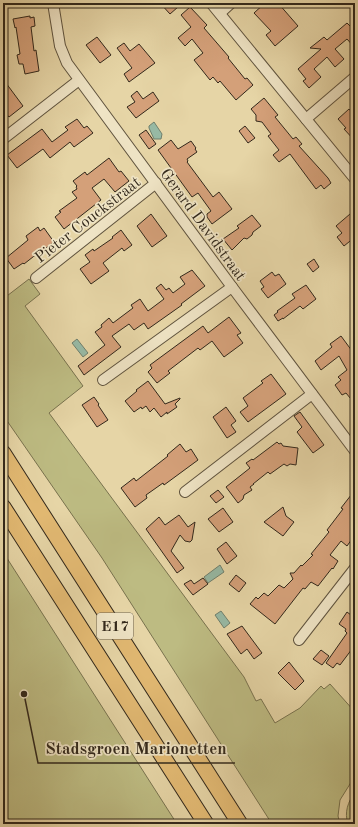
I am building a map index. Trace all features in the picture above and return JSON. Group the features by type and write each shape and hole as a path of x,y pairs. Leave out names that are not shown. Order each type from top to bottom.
{"highway":[{"name":"E17","path":"3,453 240,824"},
{"name":"E17","path":"3,507 206,824"},
{"path":"225,800 244,824"}],"street":[{"name":"Gerard Davidstraat","path":"53,3 60,46 67,64 355,451"},
{"path":"211,3 355,179"},
{"path":"220,13 231,3"},
{"path":"306,119 355,77"},
{"path":"3,139 79,80"},
{"name":"Pieter Couckstraat","path":"36,278 156,183"},
{"path":"103,380 232,287"},
{"path":"184,492 312,394"},
{"path":"299,640 355,568"}],"shaded area":[{"path":"154,122 162,134 161,139 154,139 149,128 149,126"},
{"path":"29,279 40,294 25,306 83,386 49,413 244,677 256,701 261,699 275,723 300,708 321,686 324,689 330,684 355,712 355,776 340,800 338,816 340,824 272,824 102,558 3,415 3,299"},
{"path":"77,339 88,353 83,357 72,343"},
{"path":"3,552 177,824 3,824"},
{"path":"220,565 224,572 208,583 204,577"},
{"path":"221,611 230,623 224,628 215,615"},
{"path":"355,792 355,824 348,824 346,815 347,807"}],"building":[{"path":"160,3 175,3 178,7 170,14"},
{"path":"265,3 278,3 298,26 275,46 266,35 271,31 254,13"},
{"path":"190,7 207,25 204,28 229,57 228,58 245,79 247,78 253,85 236,100 220,81 218,83 213,77 210,80 194,60 203,53 192,39 185,46 178,38 191,27 181,15"},
{"path":"30,16 30,18 34,17 35,26 31,27 34,51 36,50 39,71 25,74 23,64 19,64 17,55 20,54 16,27 15,28 13,19"},
{"path":"347,23 355,31 355,48 347,39 335,49 344,59 335,67 327,57 314,69 321,77 309,88 303,81 306,79 298,69 321,49 310,48 324,37 327,40"},
{"path":"97,37 111,55 100,63 86,45"},
{"path":"124,43 130,51 139,44 155,63 129,82 124,74 132,68 117,48"},
{"path":"3,79 23,106 9,117 3,110"},
{"path":"137,91 143,99 153,92 159,101 136,118 127,107 135,102 131,96"},
{"path":"264,98 278,115 275,117 293,139 296,137 302,144 299,146 328,178 331,183 324,189 321,185 316,189 290,154 279,162 273,155 279,150 268,136 271,134 262,122 256,121 256,115 251,109"},
{"path":"349,109 355,116 355,141 344,129 346,128 338,119"},
{"path":"77,119 84,128 87,126 93,133 74,147 70,142 50,158 43,149 17,168 7,155 42,129 52,142 68,130 65,127"},
{"path":"245,126 255,138 248,143 239,131"},
{"path":"146,130 156,144 149,149 139,135"},
{"path":"171,140 178,149 191,141 197,152 187,159 187,162 213,197 219,192 232,209 212,224 207,217 207,214 211,211 198,193 192,197 158,150"},
{"path":"109,158 119,172 121,171 129,181 115,192 104,179 92,188 101,200 64,229 55,217 61,212 59,211 77,198 72,192 77,189 77,186 73,181 85,172 87,175"},
{"path":"151,214 167,236 152,247 137,226"},
{"path":"350,214 355,220 355,237 344,246 337,237 342,233 336,226"},
{"path":"252,215 261,226 247,239 244,238 232,250 223,239 239,228 237,226"},
{"path":"38,227 40,231 44,228 54,242 24,264 23,263 14,269 6,258 28,240 26,236"},
{"path":"121,230 132,245 124,251 122,248 103,263 109,271 91,284 80,269 90,262 85,255 93,249 94,251 113,238 112,237"},
{"path":"314,259 319,267 313,272 307,264"},
{"path":"192,270 205,286 181,304 182,305 148,329 144,323 134,330 129,324 112,336 121,347 84,375 78,366 105,345 95,332 102,327 101,325 109,318 113,323 133,308 131,305 140,299 148,311 164,299 156,288 161,284 166,290 169,288 173,293 185,284 180,277"},
{"path":"272,272 275,276 279,274 286,284 268,298 261,289 264,287 260,281"},
{"path":"306,285 316,299 303,309 300,306 278,321 274,315 278,312 277,311 295,298 292,294"},
{"path":"229,317 241,333 237,335 243,343 224,357 212,341 200,350 198,348 168,371 170,373 157,383 148,372 152,368 150,365 203,326 208,333"},
{"path":"341,336 355,355 355,404 346,393 342,395 335,385 341,380 338,377 347,370 339,356 321,370 315,361 332,347 330,344"},
{"path":"271,374 286,394 248,422 240,412 248,406 243,398 263,383 261,381"},
{"path":"148,381 165,404 180,398 175,404 177,407 161,417 154,408 150,412 146,406 142,409 141,407 134,412 125,401"},
{"path":"94,397 108,420 97,427 82,405"},
{"path":"226,407 236,421 231,425 236,432 227,438 213,417"},
{"path":"300,412 324,445 313,453 297,432 302,427 294,416"},
{"path":"277,442 279,444 281,443 283,446 298,448 296,465 290,464 287,466 284,464 270,474 268,472 250,487 252,490 244,495 243,499 238,503 226,487 250,468 246,463 252,459 253,460"},
{"path":"180,444 186,452 191,449 198,460 164,485 163,483 146,495 147,498 135,507 121,488 134,478 136,481 168,456 167,455"},
{"path":"218,490 224,497 216,503 210,496"},
{"path":"355,490 355,542 352,539 347,546 341,541 330,555 338,561 333,569 332,568 318,586 311,582 305,589 303,588 275,624 250,604 256,597 258,599 264,593 268,596 279,585 284,588 293,579 290,573 294,573 313,555 311,554 329,532 327,530"},
{"path":"283,507 286,516 294,522 283,536 264,522"},
{"path":"223,508 233,522 219,532 208,519"},
{"path":"179,515 188,527 195,522 192,540 190,542 185,541 180,535 171,551 184,568 177,573 146,529 159,517 165,525"},
{"path":"226,542 237,556 227,564 217,549"},
{"path":"236,575 246,583 239,592 229,584"},
{"path":"203,578 208,584 193,595 184,584 191,580 194,584"},
{"path":"347,612 355,618 355,645 340,665 337,663 333,668 326,663 347,633 345,631 346,629 339,624"},
{"path":"242,626 262,653 254,659 247,649 241,654 227,634"},
{"path":"321,650 329,656 322,665 313,659"},
{"path":"289,662 304,681 295,690 278,673"}],"place":[{"name":"Stadsgroen Marionetten","path":"24,694"}]}
